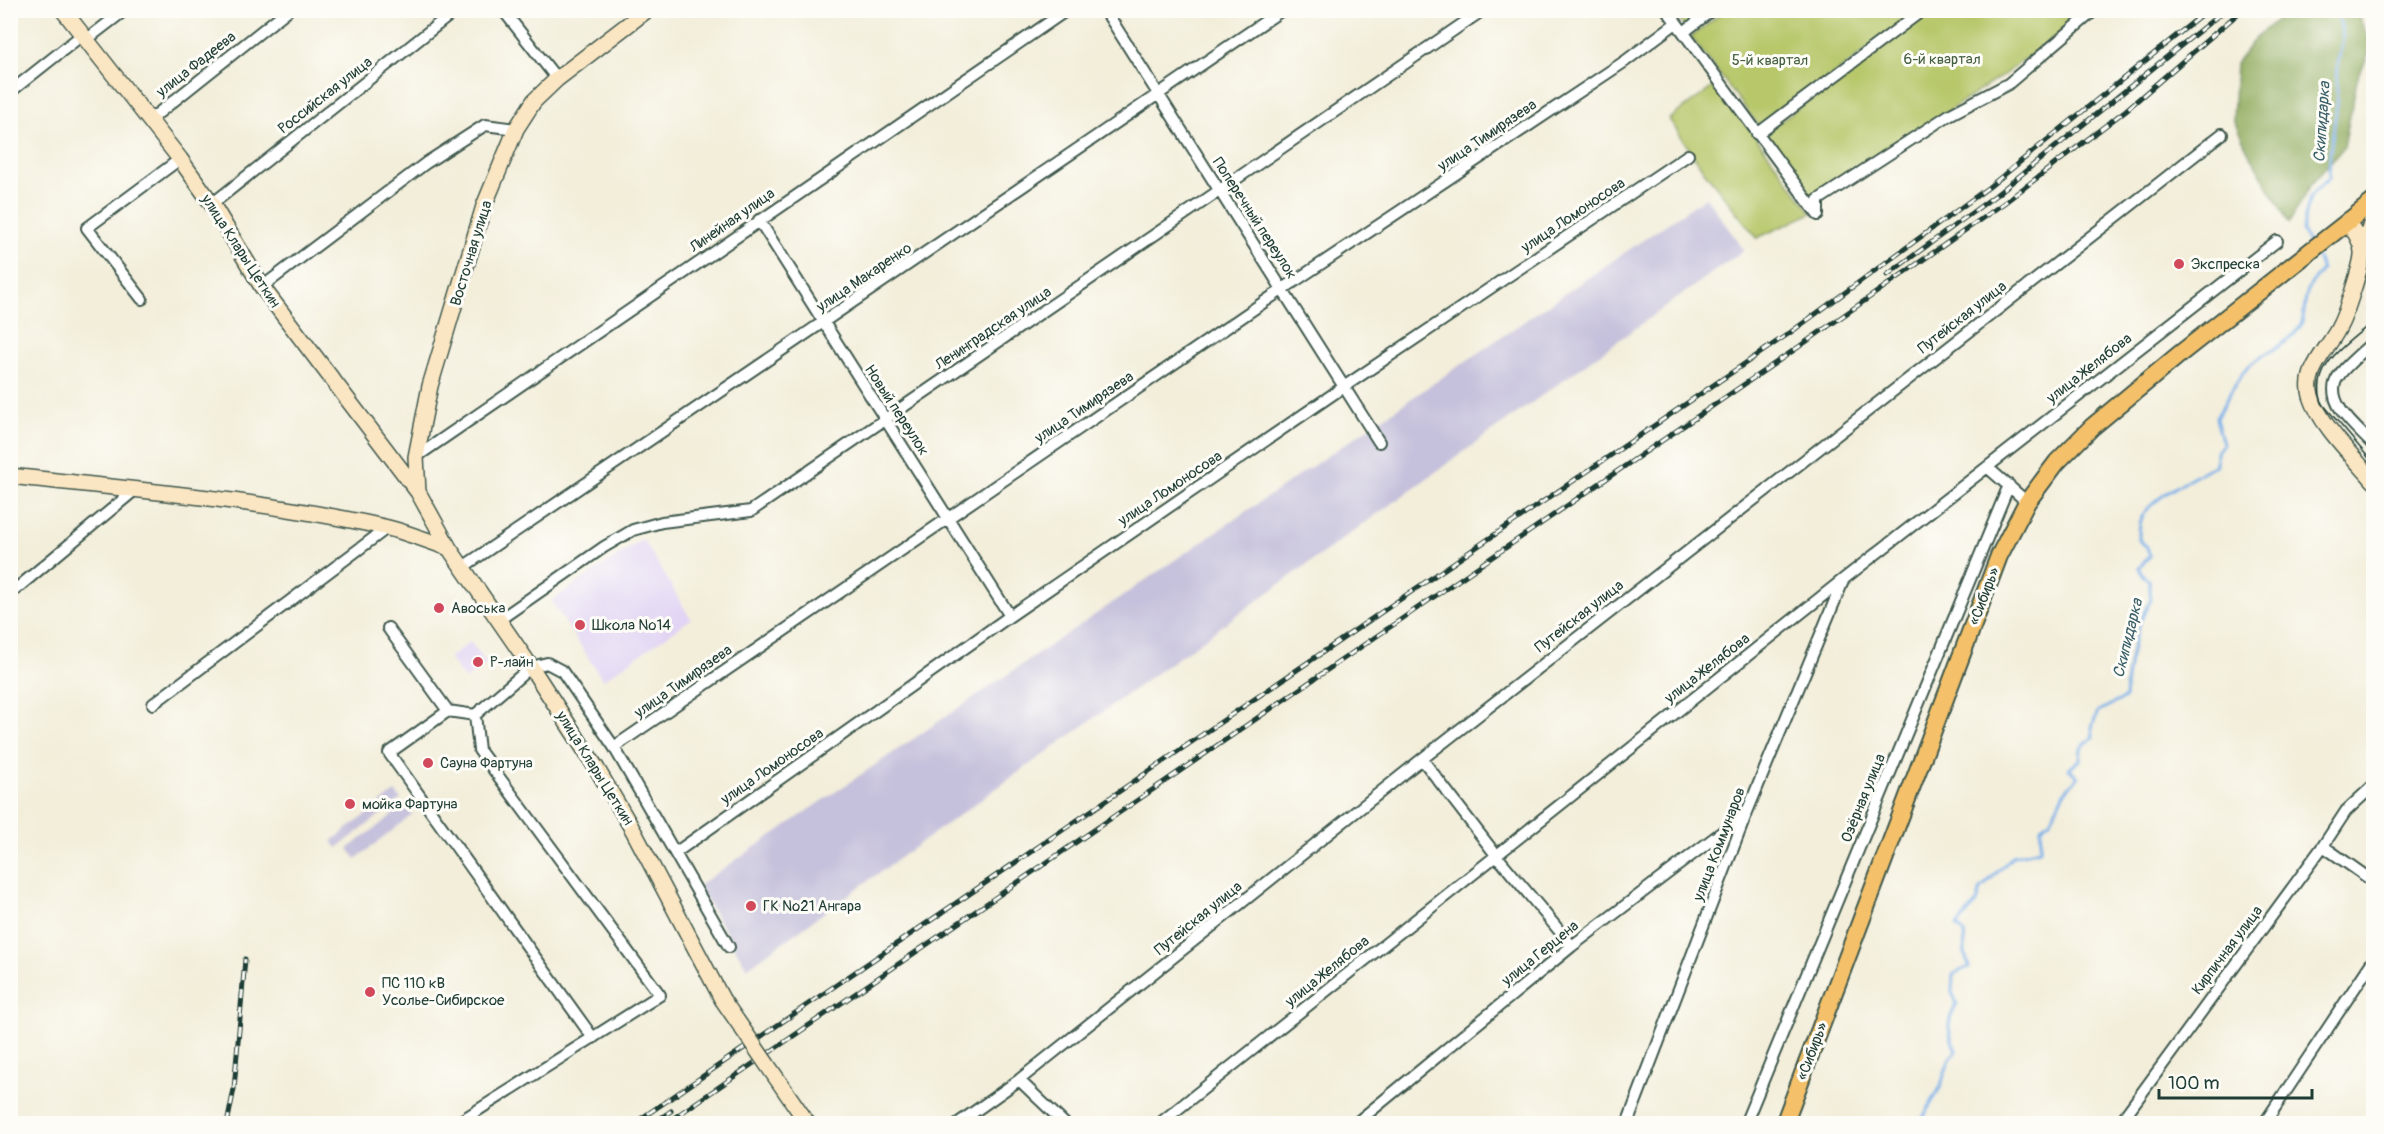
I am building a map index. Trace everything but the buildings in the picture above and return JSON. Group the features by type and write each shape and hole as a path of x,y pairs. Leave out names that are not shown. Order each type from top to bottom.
{"main road":[{"name":"«Сибирь»","path":"1784,1124 1999,556 2027,502 2057,462 2092,427 2373,201"}],"street":[{"name":"улица Клары Цеткин","path":"63,10 180,159 212,204 262,287 418,492"},
{"path":"10,92 125,10"},
{"name":"улица Фадеева","path":"150,119 288,10"},
{"name":"Российская улица","path":"212,204 456,10"},
{"path":"503,10 557,79"},
{"name":"Восточная улица","path":"449,548 418,492 416,457 430,386 484,206 516,129 534,101 557,79 647,10"},
{"name":"Линейная улица","path":"416,457 1066,10"},
{"name":"Поперечный переулок","path":"1105,10 1380,442"},
{"name":"улица Макаренко","path":"463,567 1282,10"},
{"name":"Ленинградская улица","path":"499,620 603,547 633,530 662,522 751,511 1483,10"},
{"path":"1667,10 1818,215 1818,200 1949,115 2007,84 2096,10"},
{"path":"1684,32 1712,10"},
{"path":"1757,134 1923,10"},
{"name":"улица Тимирязева","path":"614,747 1283,289 1623,62 1676,23"},
{"path":"262,287 426,164 485,125 516,129"},
{"name":"Путейская улица","path":"957,1124 1019,1080 1422,759 2222,134"},
{"name":"улица Ломоносова","path":"675,853 1010,616 1345,386 1688,155"},
{"path":"142,299 87,228 180,159"},
{"path":"2373,214 2340,325 2315,367 2310,381 2311,394 2318,412 2373,481"},
{"name":"Новый переулок","path":"759,220 1010,616"},
{"path":"2347,221 2359,240 2362,254"},
{"name":"улица Желябова","path":"1159,1124 1845,578 2277,241"},
{"path":"2373,341 2343,371 2335,382 2334,392 2340,408 2373,446"},
{"path":"1987,467 2027,502"},
{"path":"10,476 136,489 258,506 387,528 449,548"},
{"name":"Озёрная улица","path":"1745,1124 2009,485"},
{"path":"10,594 136,489"},
{"path":"153,704 387,528"},
{"name":"улица Клары Цеткин","path":"449,548 531,667 597,769 634,832 722,999 808,1124"},
{"name":"улица Коммунаров","path":"1627,1124 1747,812 1845,578"},
{"path":"388,628 447,711"},
{"path":"593,1038 389,753 447,711 475,715 531,667 547,663 562,671 614,747 729,947"},
{"path":"456,1124 660,996 479,750 475,715"},
{"path":"1422,759 1496,855 1572,946"},
{"name":"Кирпичная улица","path":"2119,1124 2323,846 2346,811 2373,785"},
{"name":"улица Герцена","path":"1355,1124 1572,946 1747,812"},
{"path":"2323,846 2373,882"},
{"path":"2264,1124 2373,959"},
{"path":"1019,1080 1065,1124"}],"shaded area":[{"path":"1706,197 1744,250 747,968 698,886"},
{"path":"643,539 691,619 603,680 551,601"},
{"path":"470,642 487,663 465,680 449,658"},
{"path":"395,792 401,799 337,848 332,841"},
{"path":"405,805 412,815 356,859 348,849"}],"green space":[{"path":"1672,11 1706,11 1685,27"},
{"name":"5-й квартал","path":"1724,11 1919,11 1761,129 1691,37"},
{"name":"6-й квартал","path":"1929,11 2091,11 2002,76 1812,201 1763,134"},
{"path":"2287,11 2351,11 2359,17 2372,46 2357,80 2344,147 2310,186 2289,223 2250,155 2233,119 2236,63 2256,37"},
{"path":"1717,84 1812,213 1757,238 1704,171 1669,119"}],"waterway":[{"name":"Скипидарка","path":"2310,244 2302,232 2310,196 2329,178 2336,112 2338,63 2343,37 2337,10"},
{"name":"Скипидарка","path":"1919,1124 1940,1088 1949,1061 1956,1051 1949,1027 1957,1004 1952,992 1953,974 1969,967 1965,954 1964,933 1957,926 1977,902 1981,889 2013,856 2040,850 2041,827 2051,820 2063,794 2078,777 2069,769 2080,760 2081,748 2093,737 2092,727 2098,711 2125,698 2133,647 2140,621 2151,600 2149,581 2139,567 2150,556 2147,547 2139,540 2143,515 2168,492 2216,465 2216,451 2223,444 2216,418 2248,367 2288,340 2299,328 2303,320 2308,289 2322,270 2316,255"}],"tram line":[{"path":"2374,321 2343,346 2326,366 2319,390 2322,403 2374,464"}],"railway":[{"path":"633,1124 1791,332 1989,187 2208,10"},
{"path":"1887,275 1996,195 2225,10"},
{"path":"665,1124 1800,346 2004,203 2126,110 2242,10"},
{"path":"227,1124 234,1089 245,959"},
{"path":"652,1124 671,1111"}],"place":[{"name":"Экспреска","path":"2179,264"},
{"name":"Авоська","path":"439,608"},
{"name":"Школа №14","path":"580,625"},
{"name":"Р-лайн","path":"478,662"},
{"name":"Сауна Фартуна","path":"428,763"},
{"name":"мойка Фартуна","path":"350,804"},
{"name":"ГК №21 Ангара","path":"751,906"},
{"name":"ПС 110 кВ Усолье-Сибирское","path":"370,992"}]}
